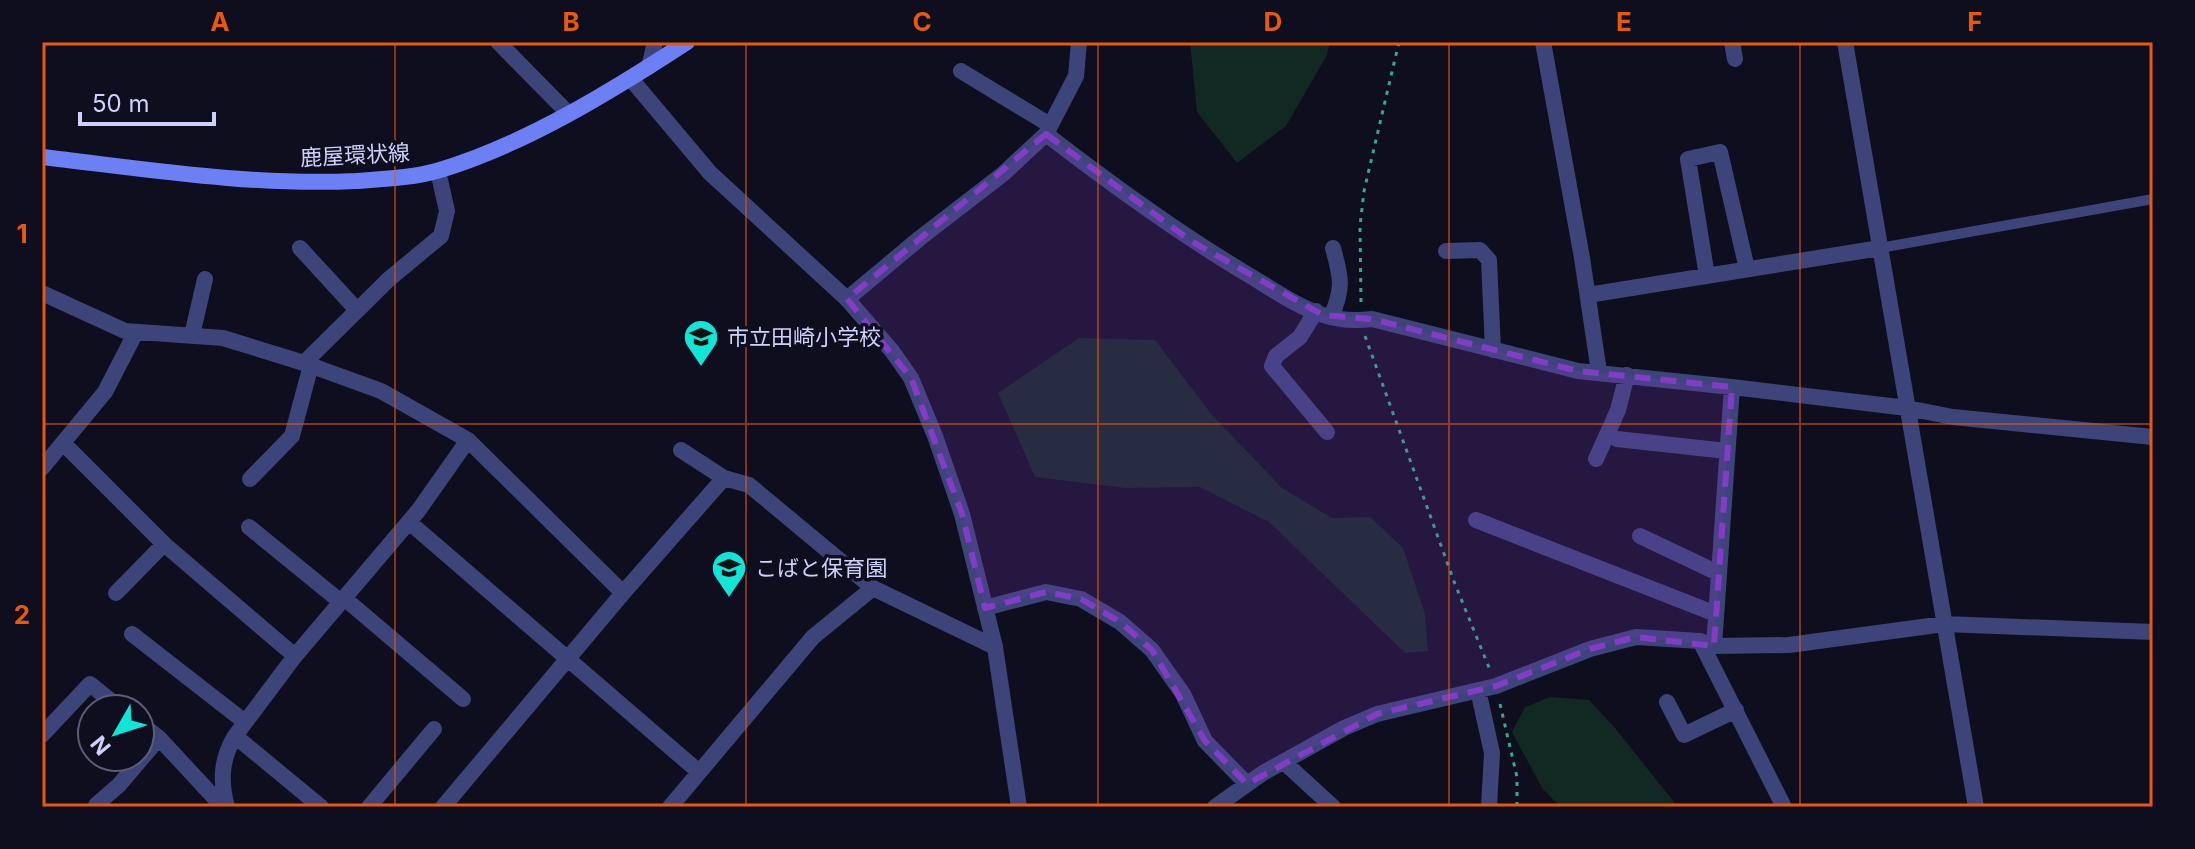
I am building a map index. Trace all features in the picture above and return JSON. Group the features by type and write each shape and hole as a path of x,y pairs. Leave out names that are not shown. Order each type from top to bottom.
{"main road":[{"name":"鹿屋環状線","path":"42,157 231,178 320,183 390,179 438,171 507,144 568,113 631,79 687,42"}],"street":[{"path":"498,42 568,113"},
{"path":"649,67 655,42"},
{"path":"847,299 1003,174 1048,129 1076,76 1079,42"},
{"path":"1543,42 1599,372"},
{"path":"1732,42 1735,59"},
{"path":"1845,42 1976,807"},
{"path":"961,71 1048,129 1139,206 1191,241 1293,301 1324,314 1372,319 1578,371 1907,408 1953,417 2153,437"},
{"path":"631,79 710,173 847,299 911,378 962,514 995,647 1019,807"},
{"path":"1707,276 1688,159 1720,152 1747,269"},
{"path":"250,479 292,436 308,364 389,279 441,236 447,211 438,171"},
{"path":"300,248 357,310"},
{"path":"1327,432 1272,366 1276,356 1339,299 1342,283 1333,248"},
{"path":"1588,295 1880,248"},
{"path":"1446,251 1480,250 1489,260 1493,350"},
{"path":"192,335 205,279"},
{"path":"42,293 125,331 223,338 381,391 468,440 623,593"},
{"path":"42,468 105,392 136,332"},
{"path":"1596,459 1618,410 1627,375"},
{"path":"1732,387 1716,614 1707,644 1784,807"},
{"path":"1617,439 1727,451"},
{"path":"225,807 223,767 227,749 240,729 295,656 409,522 468,440"},
{"path":"63,443 164,544 295,656"},
{"path":"681,450 724,478 749,485 873,588 995,647"},
{"path":"443,807 724,478"},
{"path":"1476,520 1716,614"},
{"path":"409,522 699,772"},
{"path":"253,536 343,600 463,699"},
{"path":"1640,536 1718,573"},
{"path":"116,593 164,544"},
{"path":"670,807 813,637 873,588"},
{"path":"985,608 1046,592 1081,599 1120,622 1152,650 1183,694 1205,741 1247,784"},
{"path":"1215,807 1284,762 1344,728 1377,714 1496,686 1590,649 1636,637 1707,644 1789,645 1944,624 2153,632"},
{"path":"132,634 240,729 321,807"},
{"path":"82,693 90,684 101,693"},
{"path":"1478,690 1492,753 1489,807"},
{"path":"42,735 76,699"},
{"path":"1667,702 1684,735 1736,710"},
{"path":"369,807 434,729"},
{"path":"156,736 225,807"},
{"path":"96,805 119,785 159,738"},
{"path":"1284,762 1333,807"}],"lane":[{"path":"1880,248 2153,199"}],"path":[{"path":"1399,42 1364,191 1360,226 1362,287 1359,320 1455,584 1496,686 1517,777 1517,807"}],"highlighted area":[{"path":"1046,134 1191,241 1323,315 1372,319 1578,371 1732,387 1714,646 1636,637 1590,649 1496,686 1377,714 1247,784 1205,741 1152,650 1120,622 1081,599 1046,592 985,608 962,514 911,378 847,299"}],"green space":[{"path":"1190,42 1330,42 1327,55 1286,126 1237,163 1197,112"},
{"path":"1079,338 1155,340 1212,415 1282,488 1332,518 1370,517 1403,548 1425,614 1428,651 1405,653 1269,522 1200,487 1125,488 1035,477 998,393"},
{"path":"1550,697 1589,700 1678,807 1560,807 1542,788 1512,732 1525,707"}],"place":[{"name":"市立田崎小学校","path":"701,368"},
{"name":"こばと保育園","path":"729,599"}]}
